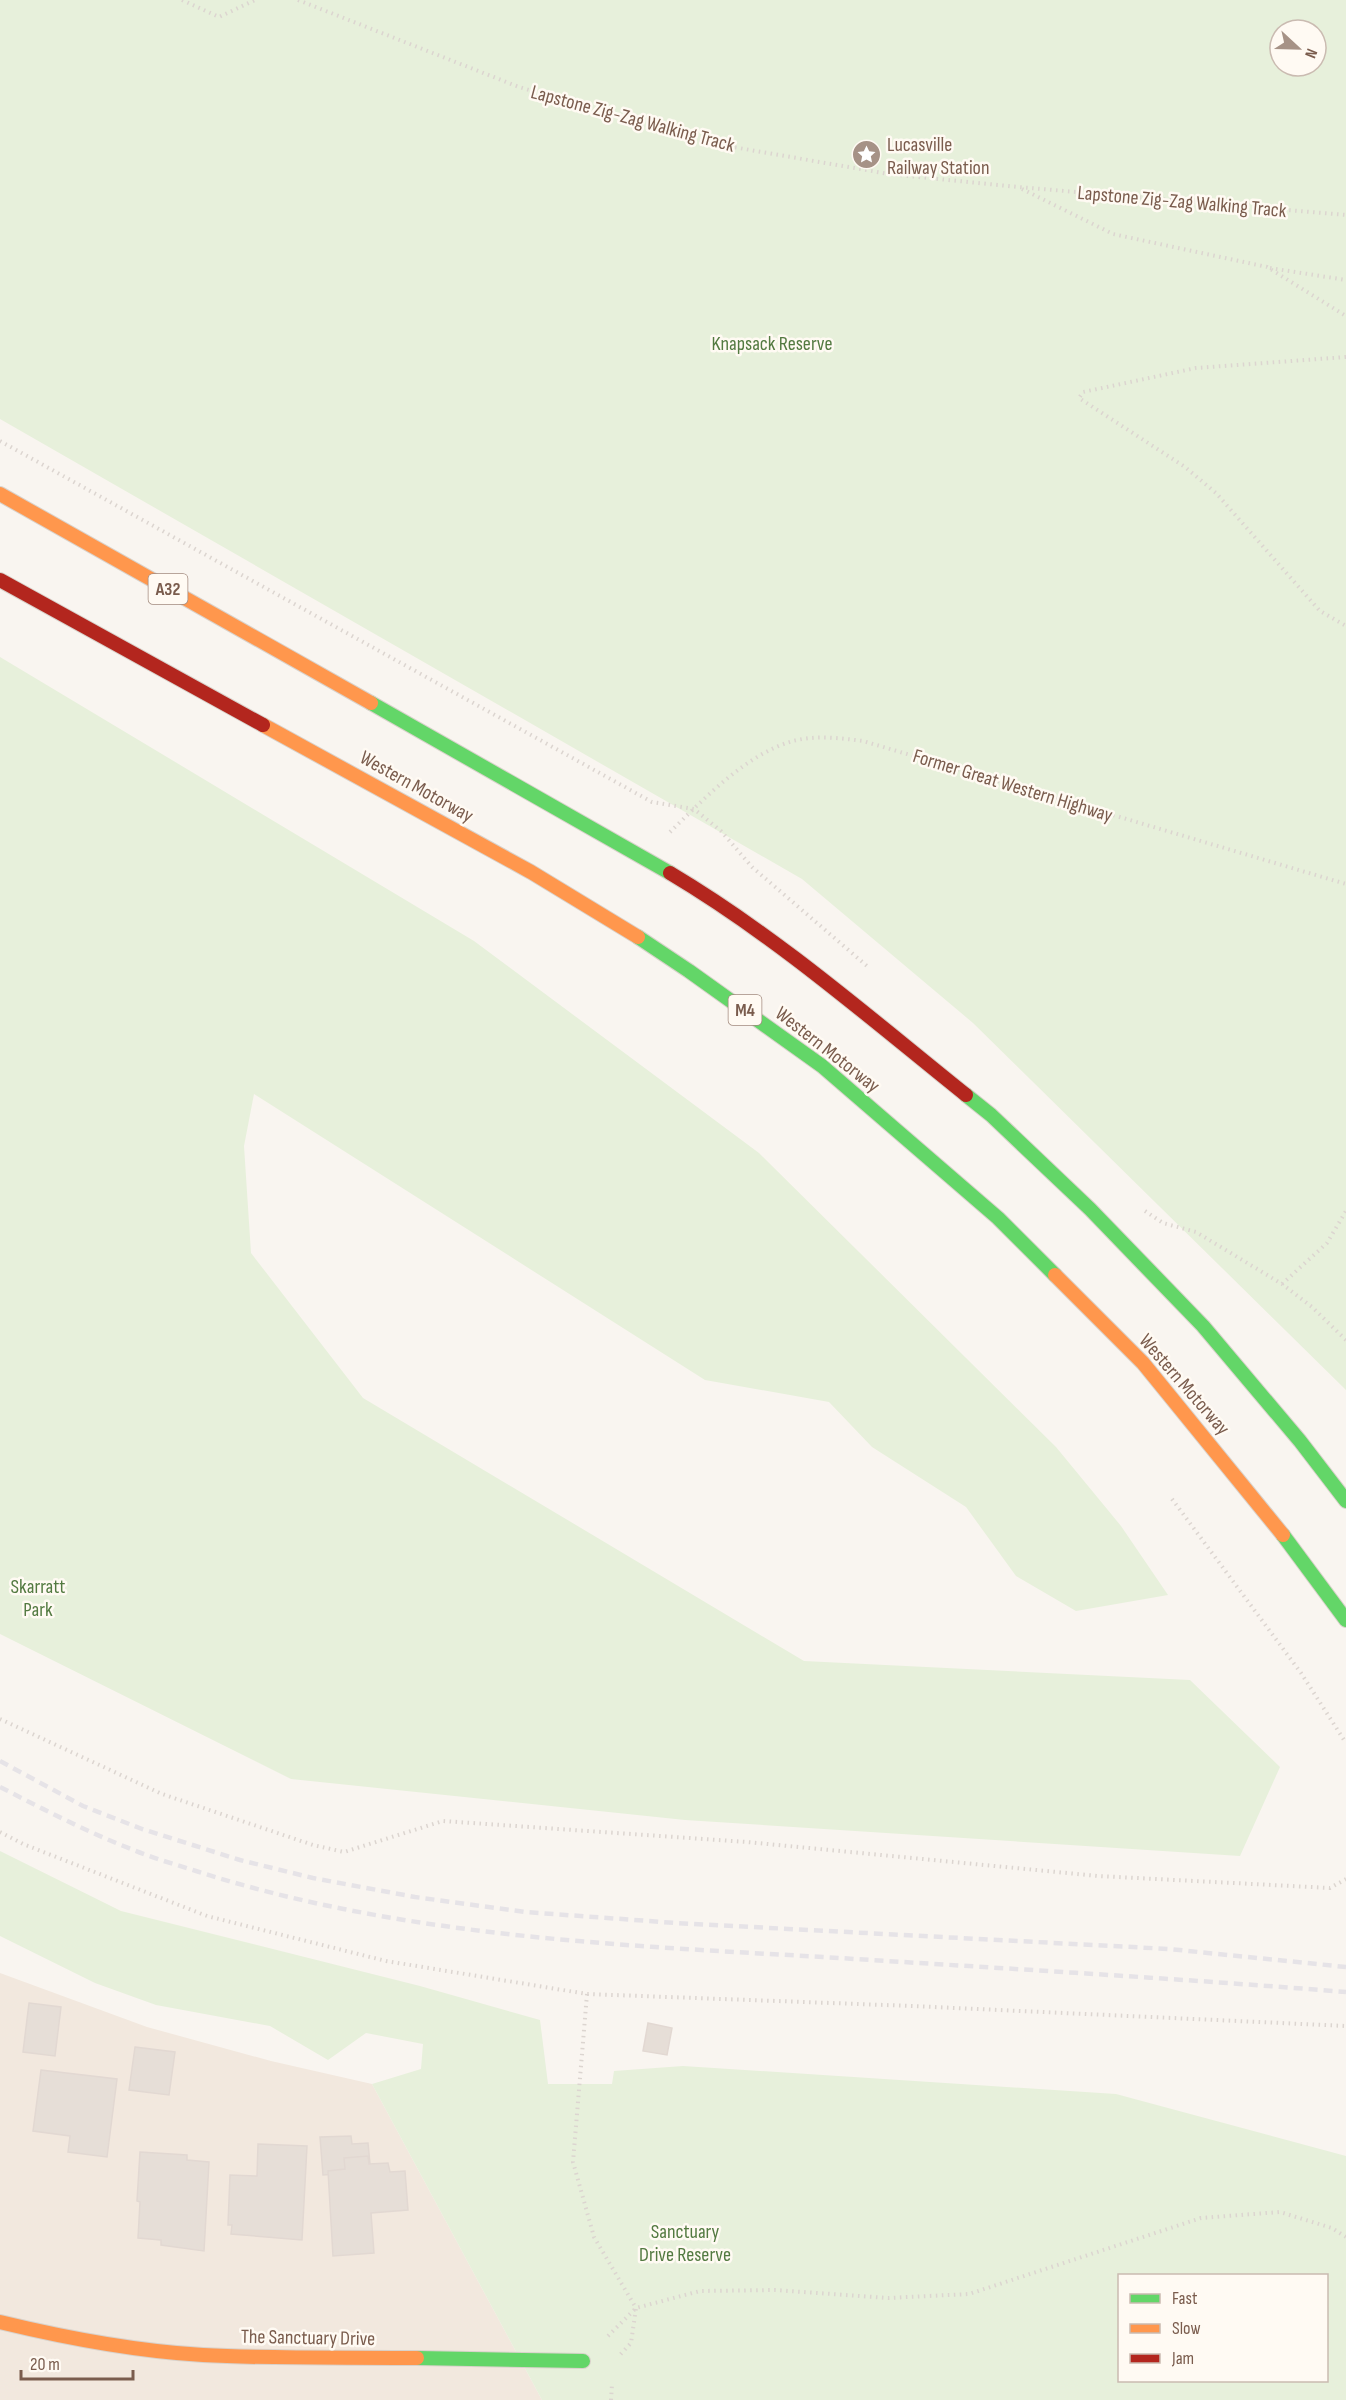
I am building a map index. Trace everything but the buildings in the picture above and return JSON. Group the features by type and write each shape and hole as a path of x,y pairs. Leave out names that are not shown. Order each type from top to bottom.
{"main road":[{"name":"A32","path":"0,495 620,842 702,892 796,959 990,1115 1098,1217 1203,1326 1300,1441 1346,1500"},
{"name":"Western Motorway","path":"0,580 531,872 689,970 822,1066 998,1218 1068,1285 1143,1363 1306,1564 1346,1620"},
{"name":"The Sanctuary Drive","path":"0,2322 49,2334 108,2344 202,2355 583,2361"}],"path":[{"path":"182,0 219,18 255,0"},
{"name":"Lapstone Zig-Zag Walking Track","path":"298,0 519,87 710,143 889,174 1346,215"},
{"name":"Lapstone Zig-Zag Walking Track","path":"1018,187 1113,234 1267,267 1346,280"},
{"name":"Lapstone Zig-Zag Walking Track","path":"1267,267 1346,316"},
{"path":"1346,357 1196,368 1083,392 1079,398 1185,467 1216,493 1320,611 1346,626"},
{"name":"Former Great Western Highway","path":"0,441 652,802 694,809 715,789 758,758 793,741 842,738 863,741 1346,884"},
{"path":"1282,1284 1327,1243 1346,1211"},
{"path":"1172,1498 1301,1673 1346,1743"},
{"path":"0,1719 162,1794 313,1845 344,1852 443,1821 747,1842 1098,1876 1329,1887 1346,1879"},
{"path":"0,1832 23,1844 207,1916 386,1961 587,1994 1346,2026"},
{"path":"583,2361 613,2362 632,2343 636,2308 594,2237 573,2162 587,1994"},
{"path":"583,2361 636,2308 700,2291 775,2290 888,2298 969,2294 1201,2218 1280,2212 1332,2228 1346,2237"}],"shaded area":[{"path":"0,1973 147,2027 271,2061 372,2084 542,2400 0,2400"}],"green space":[{"name":"Knapsack Reserve","path":"0,0 1346,0 1346,1390 973,1023 802,879 0,419"},
{"name":"Skarratt Park","path":"0,657 474,941 759,1153 1056,1447 1121,1526 1168,1595 1076,1611 1016,1576 966,1507 872,1447 829,1402 705,1380 254,1094 244,1146 251,1253 363,1398 804,1661 1190,1680 1280,1767 1240,1856 685,1820 291,1779 0,1634"},
{"name":"Sanctuary Drive Reserve","path":"0,1851 121,1911 420,1986 540,2020 548,2084 612,2084 614,2071 683,2066 1116,2094 1346,2156 1346,2400 542,2400 372,2084 421,2069 423,2044 366,2033 328,2060 270,2026 156,2005 95,1983 0,1936"}],"railway":[{"path":"0,1761 83,1806 142,1829 240,1860 313,1878 415,1897 525,1912 676,1923 1169,1949 1346,1967"},
{"path":"0,1787 97,1835 163,1861 272,1893 428,1924 506,1934 664,1948 1084,1973 1346,1992"}],"traffic: fast":[{"path":"371,703 670,873"},
{"path":"638,937 822,1066 998,1218 1055,1275"},
{"path":"966,1095 991,1115 1090,1209 1203,1326 1300,1441 1346,1501"},
{"path":"1283,1535 1346,1620"},
{"path":"417,2358 583,2361"}],"traffic: slow":[{"path":"0,494 371,703"},
{"path":"263,725 531,872 638,937"},
{"path":"1055,1275 1143,1363 1283,1535"},
{"path":"0,2322 100,2343 177,2353 256,2357 417,2358"}],"traffic: jam":[{"path":"0,580 263,725"},
{"path":"670,873 709,897 785,951 966,1095"}],"place":[{"name":"Lucasville Railway Station","path":"866,155"}]}
